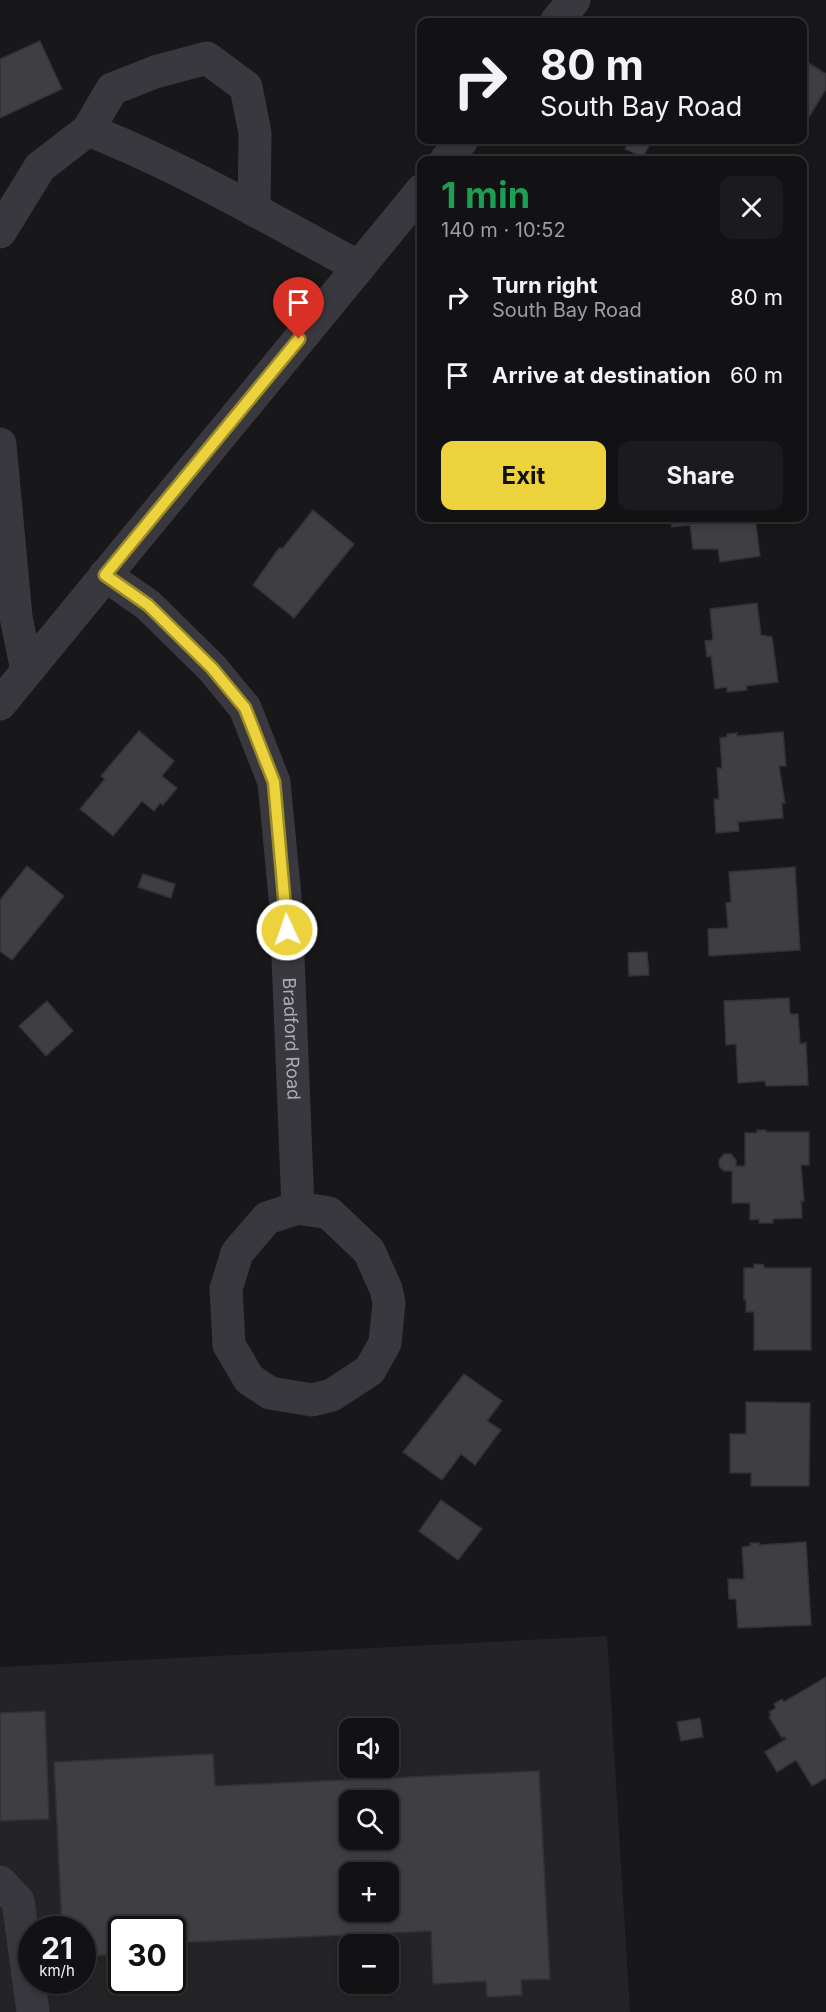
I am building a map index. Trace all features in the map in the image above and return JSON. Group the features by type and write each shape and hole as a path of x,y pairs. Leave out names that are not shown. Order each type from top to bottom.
{"street":[{"path":"559,18 574,0"},
{"path":"0,232 40,167 88,130 112,89 155,72 207,58 246,87 255,133 254,210"},
{"path":"88,130 131,147 359,267"},
{"path":"449,156 459,144"},
{"path":"0,704 417,196"},
{"path":"0,444 16,617 27,671"},
{"name":"Bradford Road","path":"105,575 148,605 212,668 245,708 274,782 286,907 298,1208"},
{"path":"298,1208 329,1213 369,1251 387,1290 389,1303 385,1343 370,1370 332,1395 312,1400 270,1393 249,1379 229,1345 225,1290 237,1252 267,1218 298,1208"},
{"path":"0,1882 18,1901 33,2012"}],"shaded area":[{"path":"607,1636 630,2012 0,2012 0,1667"}],"building":[{"path":"40,41 62,89 0,118 0,59"},
{"path":"807,62 826,74 826,89 807,120"},
{"path":"628,144 650,144 644,156 625,149"},
{"path":"313,510 354,544 294,618 253,585 279,548 283,548"},
{"path":"671,522 756,522 760,556 720,562 718,549 693,549 690,525 672,527"},
{"path":"757,603 761,635 772,637 778,682 746,686 747,690 727,692 727,687 715,689 711,656 707,657 705,641 713,640 710,609"},
{"path":"139,731 174,761 162,776 177,788 163,805 160,803 154,811 142,801 113,836 80,809 105,779 101,776"},
{"path":"783,732 786,766 779,766 785,803 782,803 783,818 738,822 739,831 716,833 714,799 719,799 717,768 722,768 720,738 727,737 727,734 737,733 737,736"},
{"path":"27,866 64,896 12,960 0,951 0,900"},
{"path":"795,867 800,950 709,956 708,929 728,928 726,903 731,902 729,872"},
{"path":"143,874 175,884 171,898 138,887"},
{"path":"647,952 649,975 629,976 628,953"},
{"path":"789,998 790,1014 798,1014 800,1044 806,1043 808,1085 766,1086 765,1081 738,1083 736,1044 726,1045 724,1001"},
{"path":"47,1001 73,1031 46,1056 19,1026"},
{"path":"757,1130 809,1132 809,1165 801,1165 804,1201 801,1201 802,1218 773,1219 773,1223 759,1223 759,1219 750,1220 750,1203 732,1203 732,1171 724,1171 719,1166 719,1160 724,1154 731,1154 736,1160 736,1166 745,1166 745,1133 757,1133"},
{"path":"754,1264 764,1265 764,1268 811,1268 811,1350 754,1350 754,1312 746,1312 744,1268 754,1268"},
{"path":"464,1374 502,1401 487,1421 501,1430 475,1465 461,1454 442,1480 403,1452"},
{"path":"746,1402 810,1403 809,1486 751,1486 751,1473 730,1473 730,1434 746,1434"},
{"path":"441,1500 482,1529 458,1560 419,1531"},
{"path":"806,1542 811,1625 738,1628 736,1599 729,1599 728,1579 744,1579 742,1547 751,1546 750,1543 759,1543 759,1545"},
{"path":"826,1677 826,1778 812,1786 796,1760 777,1772 765,1752 786,1739 784,1736 782,1738 769,1717 771,1716 769,1712 776,1708 774,1704 782,1699 784,1702"},
{"path":"45,1711 49,1819 0,1821 0,1713"},
{"path":"700,1718 703,1737 681,1741 677,1722"},
{"path":"213,1754 215,1786 539,1771 550,1979 521,1980 522,1995 487,1997 486,1981 433,1984 431,1931 186,1942 186,1916 108,1916 108,1955 96,1956 96,1916 61,1916 54,1762"}],"route":[{"path":"287,930 274,782 245,708 212,668 148,605 105,575 299,339"}]}
